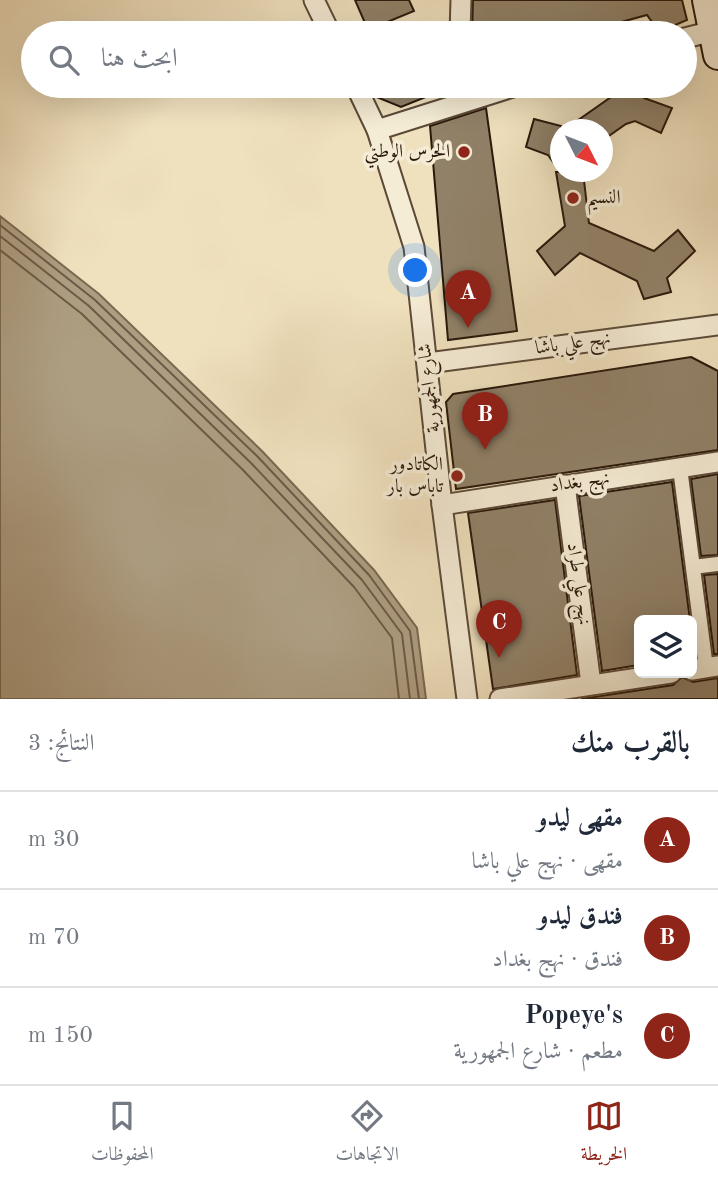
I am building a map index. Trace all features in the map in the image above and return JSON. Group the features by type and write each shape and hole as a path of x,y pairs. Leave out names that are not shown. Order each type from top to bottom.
{"main road":[{"path":"708,0 715,43"}],"street":[{"path":"314,0 324,21"},
{"path":"460,21 461,0"},
{"path":"697,40 715,43"},
{"name":"شارع الجمهورية","path":"362,98 377,130 414,247 442,505 467,699"},
{"path":"377,130 451,98"},
{"name":"نهج علي باشا","path":"428,363 718,325"},
{"name":"نهج بغداد","path":"442,505 718,462"},
{"path":"680,468 705,668"},
{"name":"نهج علي طراد","path":"565,485 592,684"},
{"path":"693,567 718,564"},
{"path":"500,699 566,694 592,684 635,678"}],"water":[{"path":"0,216 99,294 262,451 374,570 417,628 426,699 0,699"}],"building":[{"path":"355,0 409,0 414,11 390,21 364,21"},
{"path":"473,0 682,0 687,20 651,21 647,15 625,21 472,21"},
{"path":"379,98 423,98 401,107"},
{"path":"610,98 644,98 672,108 661,133 635,121 613,133 613,119 580,119"},
{"path":"486,108 517,331 448,340 430,126"},
{"name":"النسيم","path":"534,119 550,123 550,158 526,147"},
{"name":"النسيم","path":"558,182 584,182 589,223 654,251 678,230 695,251 667,278 671,292 644,299 637,281 580,253 555,275 537,251 565,226"},
{"path":"691,357 718,371 718,450 456,489 446,402 453,394"},
{"path":"718,474 718,555 701,556 691,479"},
{"path":"672,482 689,615 634,615 634,666 602,671 579,496"},
{"path":"555,500 577,675 493,689 468,513"},
{"path":"718,574 718,654 714,654 704,575"},
{"path":"681,678 693,682 718,678 718,699 581,699 673,685"}],"place":[{"name":"الحرس الوطني","path":"464,152"},
{"name":"النسيم","path":"573,198"},
{"name":"مقهى ليدو","path":"468,328"},
{"name":"فندق ليدو","path":"485,450"},
{"name":"الكاتادور تاباس بار","path":"457,476"},
{"name":"Popeye's","path":"499,658"}]}
